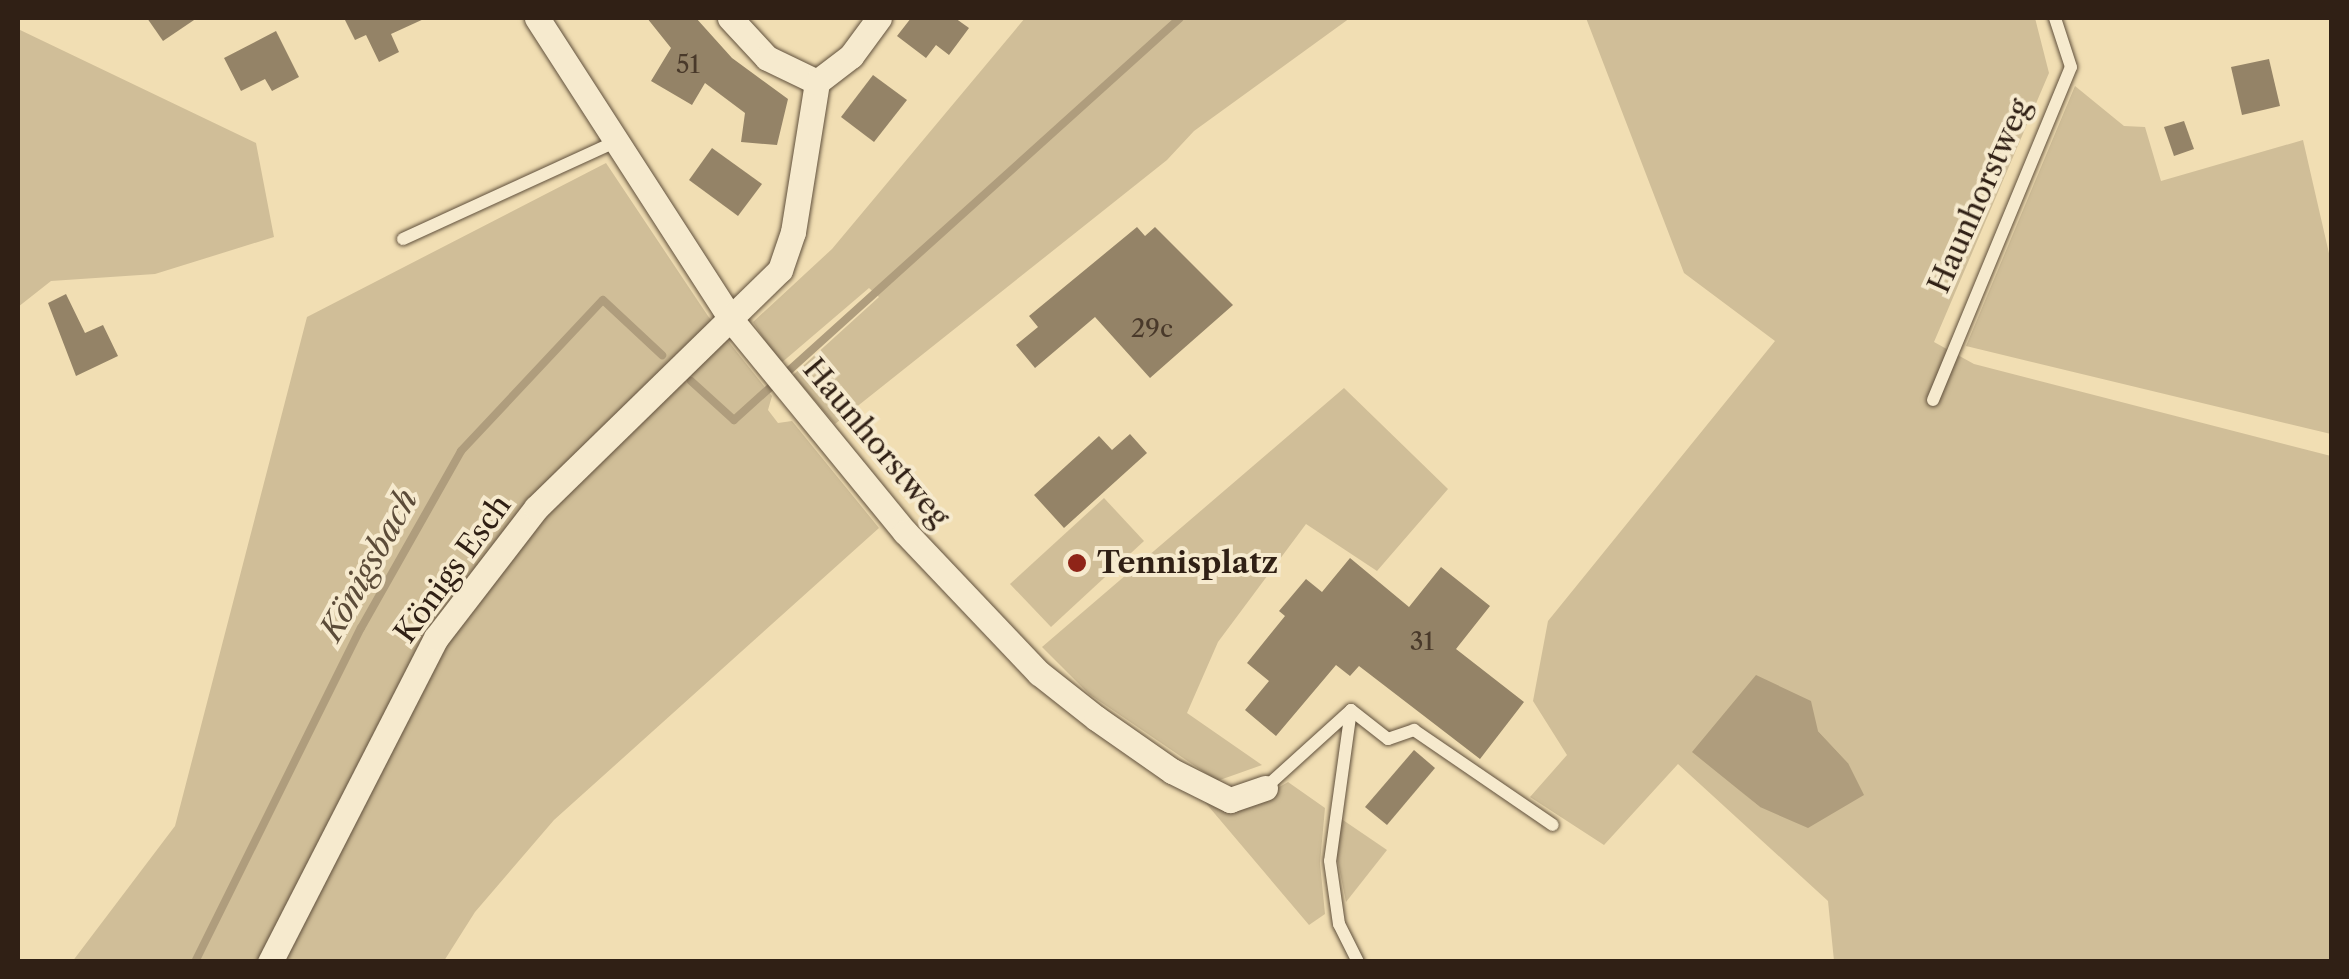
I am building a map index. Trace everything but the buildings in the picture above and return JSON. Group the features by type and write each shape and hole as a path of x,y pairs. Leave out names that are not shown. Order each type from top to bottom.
{"street":[{"name":"Haunhorstweg","path":"536,18 733,322 905,532 1039,674 1172,770 1230,800 1265,788"},
{"path":"730,18 767,58 817,82 851,56 879,18"},
{"name":"Königs Esch","path":"270,962 436,638 536,508 636,404 733,322 780,270 793,232 817,82"}],"lane":[{"name":"Haunhorstweg","path":"1933,400 2071,67 2055,18"},
{"path":"402,239 616,142"},
{"path":"1265,788 1351,710"},
{"path":"1351,710 1388,739 1414,730 1552,825"},
{"path":"1351,710 1330,861 1340,924 1358,962"}],"shaded area":[{"path":"1025,18 1350,18 1194,131 1167,160 835,424 793,375 879,297 869,288 780,364 753,322 832,249"},
{"path":"1586,18 2035,18 2049,73 1934,342 1974,364 2331,456 2331,961 1834,961 1828,901 1678,764 1604,845 1530,797 1567,755 1533,701 1548,621 1775,341 1684,273","holes":["1818,731 1848,763 1760,807 1741,791"]},
{"path":"18,29 256,143 274,237 155,274 51,281 18,307"},
{"path":"2075,86 2124,126 2145,127 2161,181 2303,140 2331,262 2331,434 1966,346"},
{"path":"606,163 708,316 772,396 768,410 778,423 792,421 879,528 554,820 475,912 444,961 72,962 175,826 307,317"},
{"path":"1344,388 1448,489 1377,571 1306,524 1218,642 1187,713 1262,765 1217,781 1089,694 1042,647"},
{"name":"Tennisplatz","path":"1104,498 1144,541 1051,627 1010,584"},
{"path":"1756,675 1811,701 1818,731 1848,763 1864,795 1808,828 1760,807 1692,752"},
{"path":"1288,782 1325,808 1320,863 1325,914 1309,925 1204,801 1245,807"},
{"path":"1340,818 1387,850 1346,902 1337,857"}],"waterway":[{"name":"Königsbach","path":"691,381 734,420 1180,18"},
{"name":"Königsbach","path":"195,962 361,628 461,451 603,300 662,355"}],"place":[{"name":"Tennisplatz","path":"1077,563"}]}
